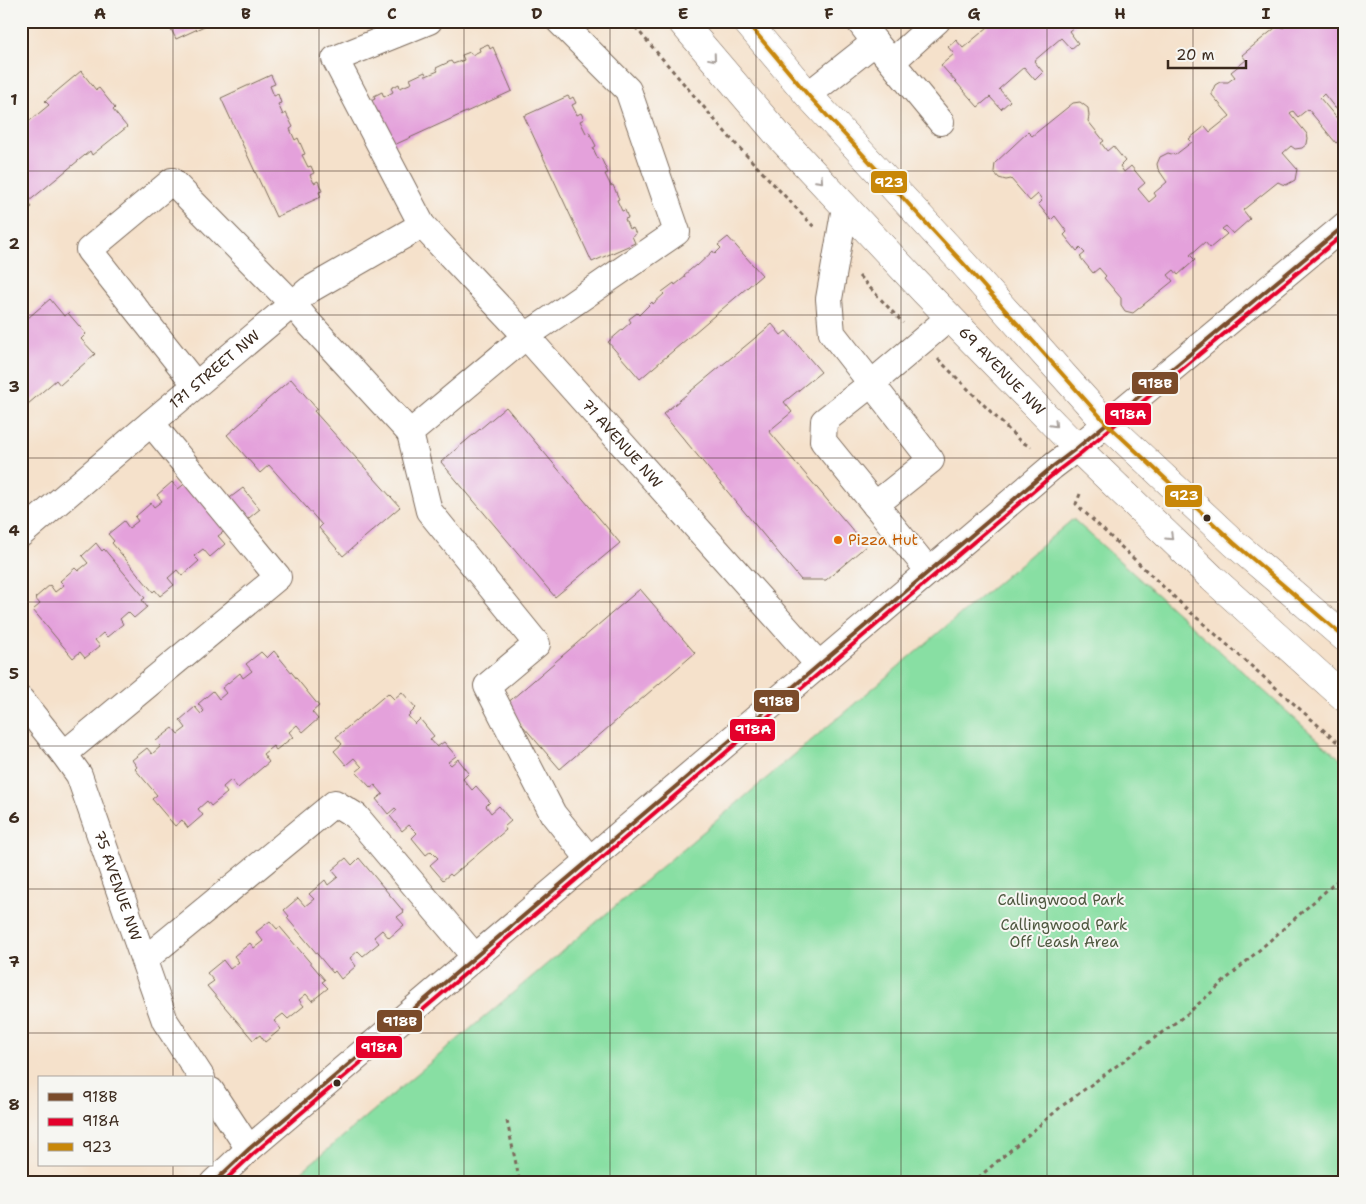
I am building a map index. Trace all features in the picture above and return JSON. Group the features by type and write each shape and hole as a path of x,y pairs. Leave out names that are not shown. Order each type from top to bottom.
{"main road":[{"name":"69 AVENUE NW","path":"681,21 778,135 1077,448 1212,578 1345,698"},
{"path":"746,21 808,95 963,263 1106,423 1234,543 1345,638"}],"street":[{"name":"71 AVENUE NW","path":"429,21 335,59 422,225 526,336 820,665"},
{"path":"410,433 526,336 677,232 628,90 559,21"},
{"path":"859,21 941,122"},
{"path":"893,61 937,21"},
{"path":"808,95 875,42"},
{"path":"196,384 89,250 172,181 293,304 410,433 429,511 537,644 487,686 553,814 590,860"},
{"path":"846,207 829,299 832,333 931,460 875,505"},
{"name":"171 STREET NW","path":"21,534 309,290 422,225"},
{"path":"212,1183 249,1149 929,571 1345,225"},
{"path":"929,571 822,441 824,421 950,317"},
{"path":"64,754 278,577 151,422"},
{"name":"75 AVENUE NW","path":"21,700 79,775 165,1021 201,1076"},
{"path":"144,960 335,803 356,816 475,957"},
{"path":"212,1094 249,1149"}],"path":[{"path":"1080,494 1076,504 1195,616 1345,749"},
{"path":"972,1183 1062,1106 1187,1014 1345,874"},
{"path":"507,1121 520,1183"}],"green space":[{"name":"Callingwood Park","path":"1073,519 1345,762 1345,1183 288,1183"}],"building":[{"path":"167,21 215,21 176,39"},
{"path":"984,21 1081,21 1069,31 1078,43 1071,49 1061,38 1034,61 1043,72 1035,80 1024,67 999,89 1010,101 1001,109 990,97 978,107 941,65 954,54 948,47 956,40 963,48 988,27"},
{"path":"1291,21 1294,21 1297,25 1302,21 1345,21 1345,110 1335,108 1324,94 1320,98 1345,128 1345,136 1336,143 1308,109 1298,117 1293,111 1290,113 1307,134 1308,138 1307,144 1302,148 1295,149 1291,146 1283,153 1297,169 1295,180 1286,185 1278,182 1243,210 1250,219 1233,234 1226,226 1222,229 1227,234 1210,248 1205,242 1190,255 1195,260 1178,275 1174,270 1168,275 1173,281 1133,313 1125,311 1121,305 1121,298 1104,278 1106,276 1099,268 1093,273 1080,257 1085,253 1080,248 1077,251 1064,235 1067,232 1055,216 1051,220 1038,204 1042,200 1038,194 1030,201 1011,179 999,178 994,172 995,163 1028,132 1032,136 1073,103 1080,102 1088,108 1088,121 1104,141 1101,143 1107,151 1113,146 1125,161 1120,166 1124,172 1131,166 1145,183 1138,189 1149,202 1156,196 1154,193 1167,182 1158,169 1157,164 1160,157 1168,153 1175,155 1192,142 1189,139 1205,126 1210,132 1230,116 1212,95 1215,85 1220,82 1228,82 1235,77 1231,72 1246,60 1242,55 1280,24 1283,28"},
{"path":"488,44 490,49 493,47 512,91 392,146 371,101 375,99 374,96 382,92 384,97 393,92 391,88 399,84 400,88 412,83 410,79 425,72 426,76 438,71 436,68 451,61 453,64 464,60 462,55 470,52 472,55 480,51 479,48"},
{"path":"81,71 96,90 99,88 127,127 92,155 90,151 28,202 32,207 21,215 21,128 49,105 45,101"},
{"path":"271,75 275,84 270,86 274,96 278,94 281,103 278,104 283,115 286,113 293,127 290,129 295,140 298,138 305,154 302,155 308,167 311,166 314,173 310,175 314,183 318,181 322,191 319,192 321,197 276,217 221,98"},
{"path":"568,96 570,99 573,97 576,103 572,105 577,115 581,113 584,119 580,121 586,133 589,132 596,146 593,148 598,159 601,158 608,173 605,174 611,186 613,185 622,211 625,210 628,218 625,219 629,229 633,228 636,234 632,236 635,243 592,262 524,116"},
{"path":"728,237 762,275 640,379 608,342 631,322 629,319 637,313 639,315 652,302 653,304 664,294 662,292 685,277 684,275 713,251 715,254 721,248 718,245"},
{"path":"50,299 64,316 68,313 86,334 81,339 95,354 60,385 56,380 21,410 21,324"},
{"path":"772,324 781,335 786,331 821,372 784,402 792,412 769,431 866,546 826,580 801,580 663,414"},
{"path":"291,379 317,409 314,411 400,507 343,556 319,528 322,525 269,465 260,473 227,435"},
{"path":"506,407 620,543 555,597 441,462"},
{"path":"172,482 178,489 187,482 226,530 218,536 225,544 210,557 203,549 194,556 199,561 182,576 177,570 168,578 174,585 160,596 155,590 153,592 112,543 114,541 108,534 124,521 129,528 138,521 135,517 151,503 154,507 162,501 157,495"},
{"path":"243,488 260,509 244,522 227,500"},
{"path":"96,543 102,551 104,549 145,598 142,600 147,607 134,618 128,612 120,619 123,624 107,637 103,633 95,640 100,646 85,658 80,652 73,658 33,610 40,604 35,598 50,585 55,592 64,585 60,581 75,568 78,571 88,563 82,556"},
{"path":"640,589 695,653 560,769 505,705"},
{"path":"274,651 319,706 312,712 318,719 303,732 297,725 289,732 293,737 276,750 273,746 263,754 269,762 238,788 231,780 223,787 227,793 211,806 207,801 198,809 203,815 188,828 182,820 175,826 152,799 157,795 135,769 137,767 132,760 147,748 152,754 161,746 156,741 173,728 178,734 186,728 180,720 195,707 201,714 204,711 198,704 213,691 219,699 226,693 222,688 240,673 243,678 252,671 246,664 261,652 267,658"},
{"path":"402,692 416,708 408,716 415,724 420,719 434,736 430,739 437,747 444,742 456,756 448,762 451,765 458,759 469,773 463,779 472,790 476,786 490,802 486,806 491,813 499,806 511,821 504,827 506,830 452,876 450,874 443,880 430,865 438,858 431,851 426,855 412,838 417,833 409,825 402,831 390,816 397,810 395,808 388,814 376,799 383,794 375,785 371,788 356,772 362,767 354,758 346,765 334,751 342,744 336,737 388,693 394,699"},
{"path":"346,858 352,865 359,858 404,912 397,917 404,925 389,938 382,930 374,937 379,943 363,956 358,951 350,958 356,966 341,979 335,971 333,973 287,918 289,916 284,910 298,898 305,906 314,899 309,894 325,880 328,885 338,877 332,870"},
{"path":"270,921 277,929 280,927 325,980 322,982 328,988 312,1001 306,994 299,1000 304,1006 288,1019 283,1014 274,1021 281,1029 265,1042 260,1035 253,1040 207,986 214,981 207,973 223,960 230,969 239,962 234,956 250,943 254,948 263,941 256,932"}],"transit line":[{"name":"923","path":"746,21 808,95 963,263 1106,423 1234,543 1345,638"},
{"name":"918B","path":"213,1183 249,1149 1052,467 1345,225"},
{"name":"918A","path":"222,1183 253,1154 1056,472 1345,233"}],"place":[{"name":"Pizza Hut","path":"838,540"}],"park label":[{"name":"Callingwood Park Off Leash Area","path":"1064,934"}]}
